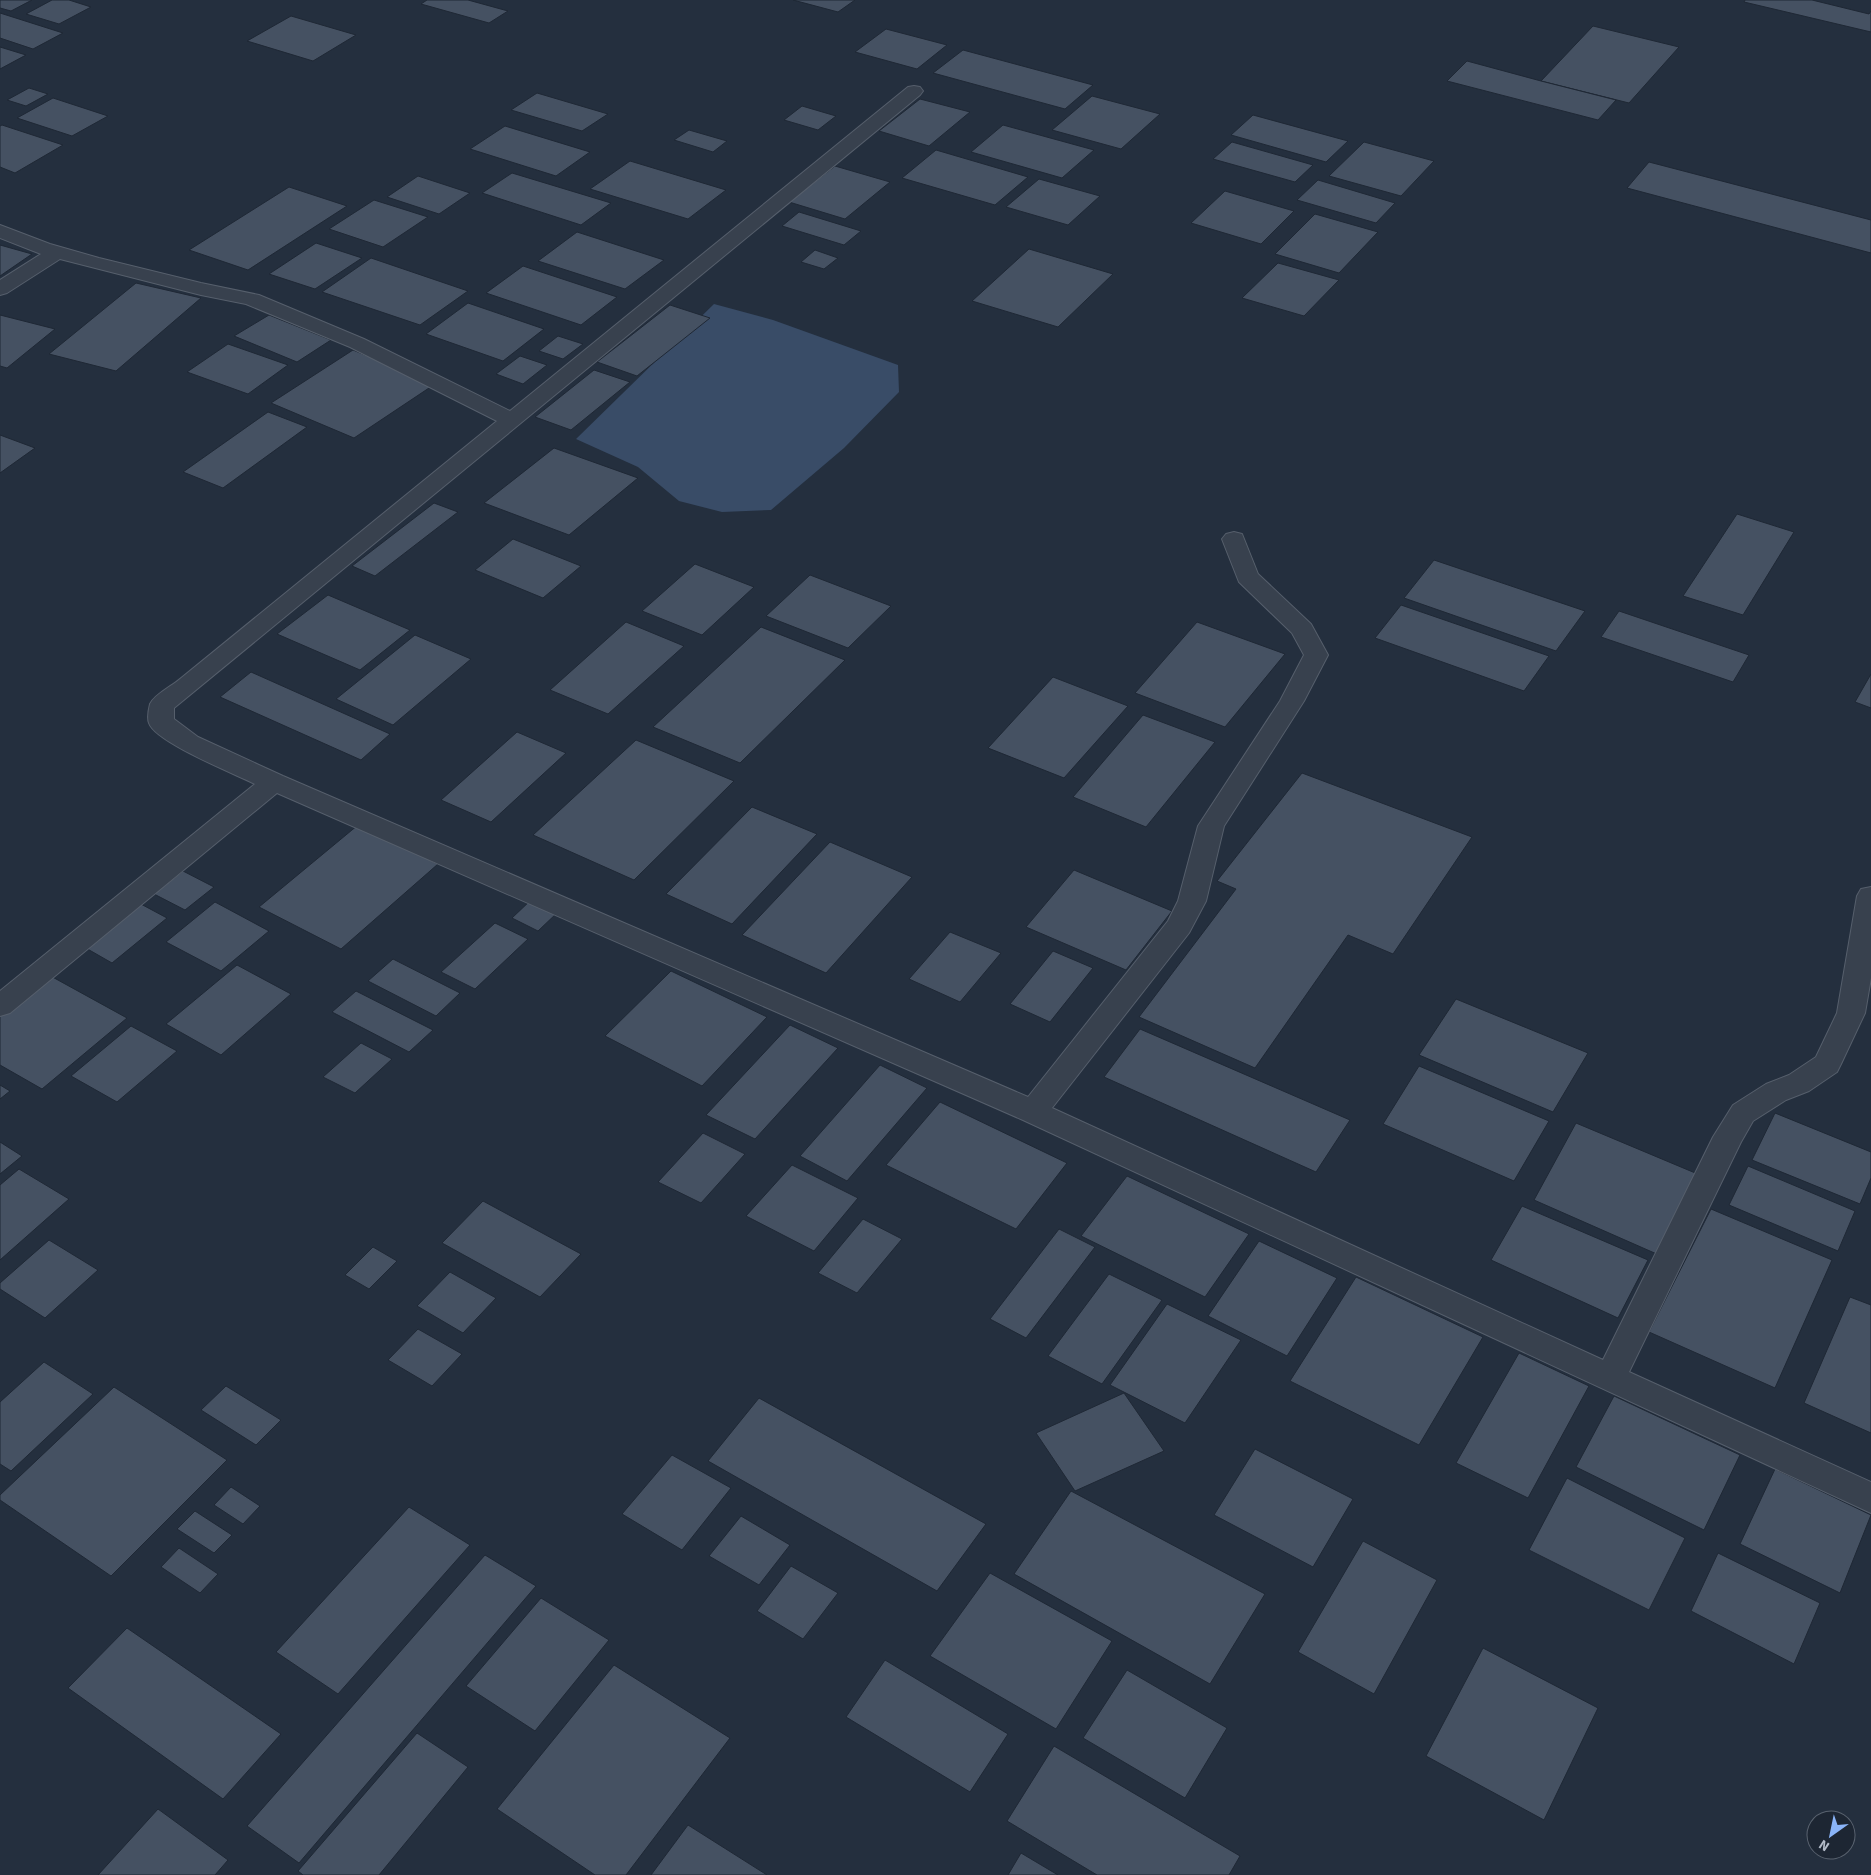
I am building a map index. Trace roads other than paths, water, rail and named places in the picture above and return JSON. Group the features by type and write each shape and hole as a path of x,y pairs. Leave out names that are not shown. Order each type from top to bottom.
{"street":[{"path":"914,91 189,685 162,705 161,722 189,743 274,782 1032,1112 1871,1498"},
{"path":"0,231 57,252 140,274 252,299 357,343 512,420"},
{"path":"0,289 57,252"},
{"path":"1032,1112 1179,926 1192,901 1212,826 1292,701 1316,655 1302,630 1247,577 1234,539"},
{"path":"0,1006 274,782"},
{"path":"1610,1378 1728,1136 1743,1113 1776,1092 1799,1083 1826,1064 1851,1013 1871,896"}],"water":[{"path":"714,304 773,320 898,365 899,392 844,448 771,510 722,512 679,501 638,467 576,439"}]}
